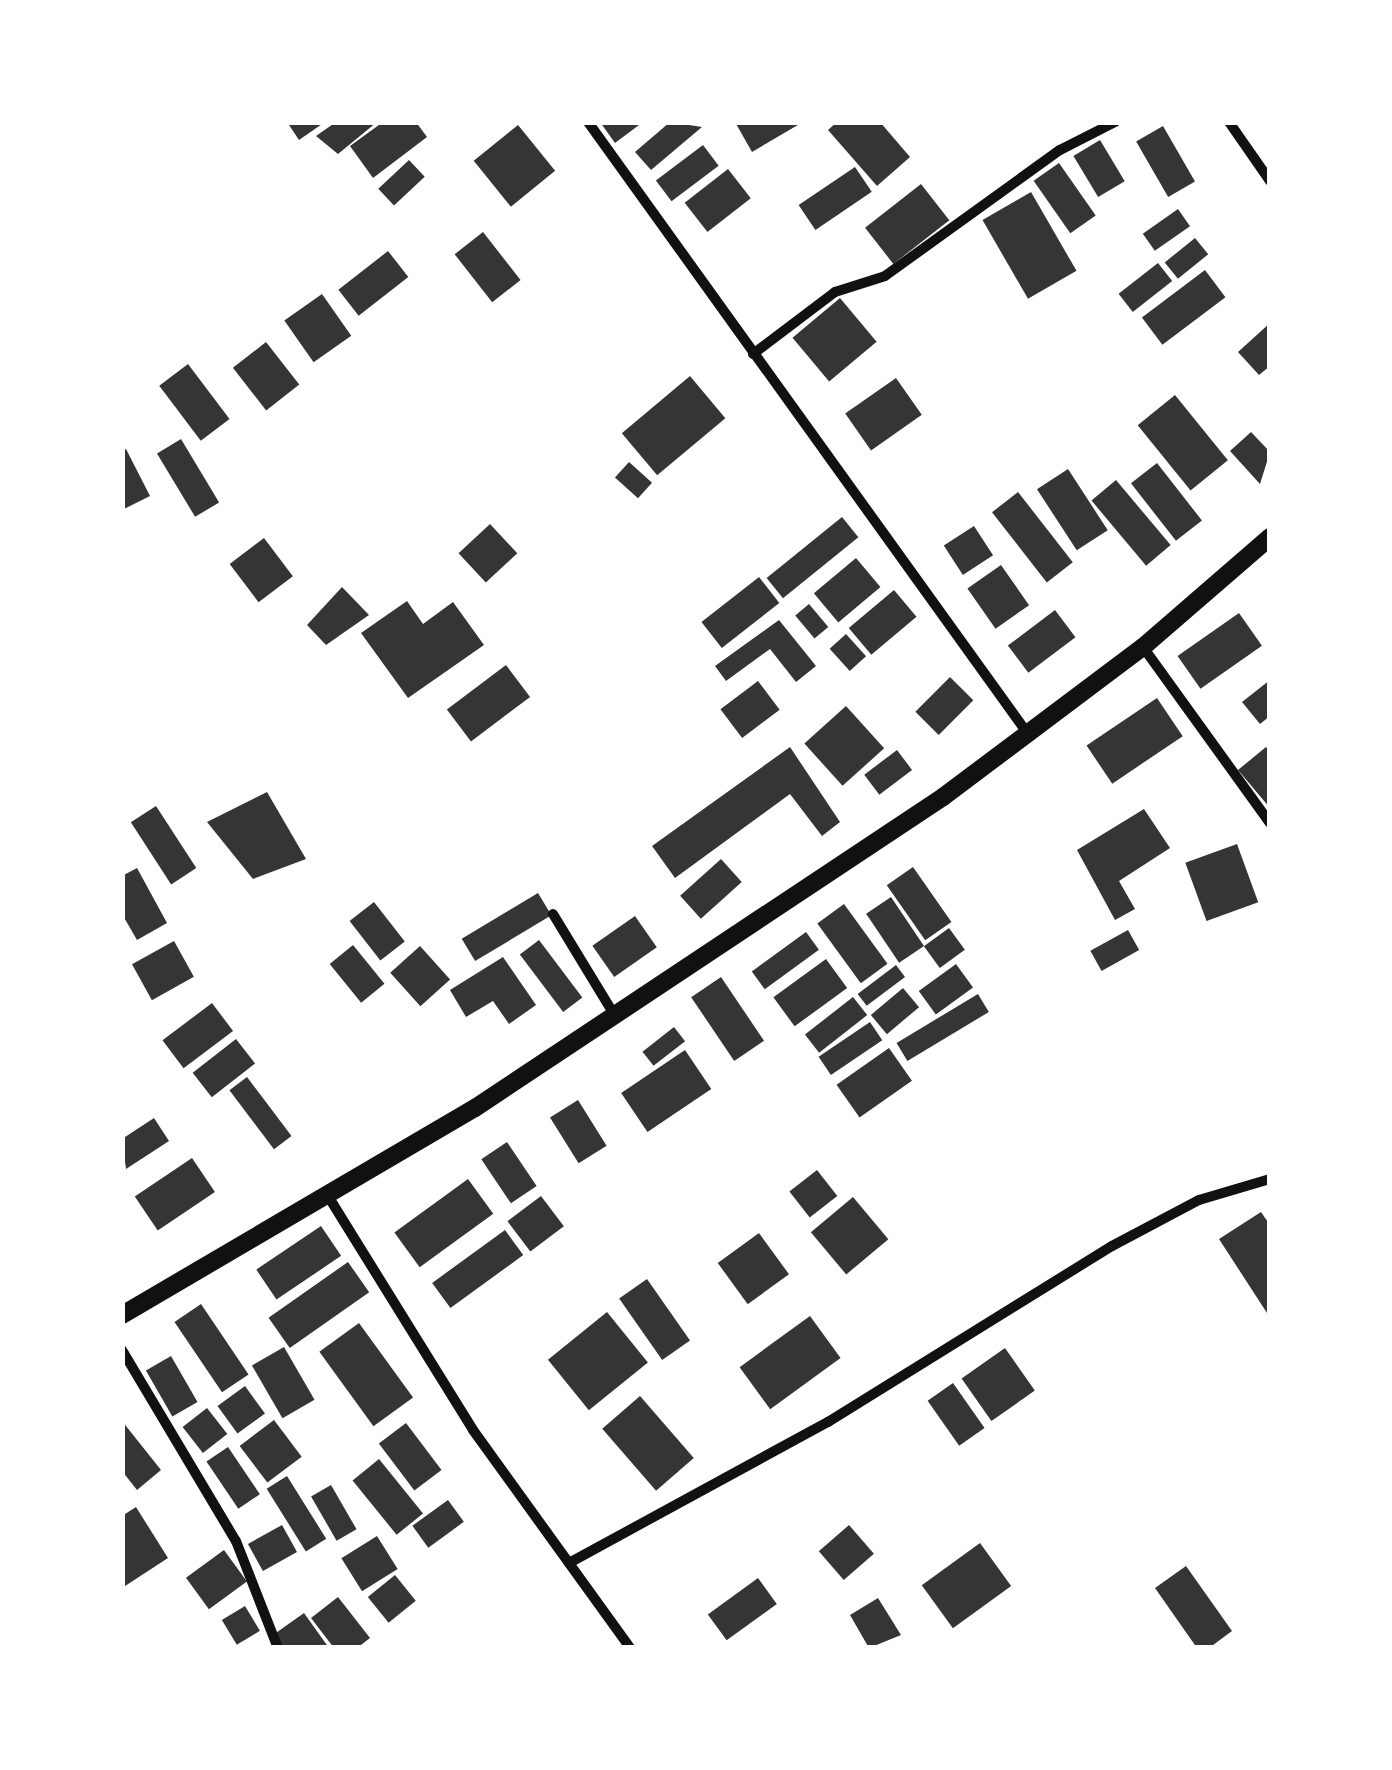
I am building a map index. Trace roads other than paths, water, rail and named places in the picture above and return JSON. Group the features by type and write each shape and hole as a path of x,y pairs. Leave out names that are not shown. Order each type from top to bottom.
{"street":[{"path":"588,122 1028,734"},
{"path":"753,354 835,292 885,276 1060,150 1114,122"},
{"path":"1230,122 1270,180"},
{"path":"122,1316 328,1196 1028,734 1144,647 1270,537"},
{"path":"1144,647 1270,824"},
{"path":"552,914 612,1011"},
{"path":"568,1563 828,1422 1112,1246 1199,1200 1270,1179"},
{"path":"328,1196 473,1430 630,1648"},
{"path":"122,1350 236,1541 278,1648"}]}
